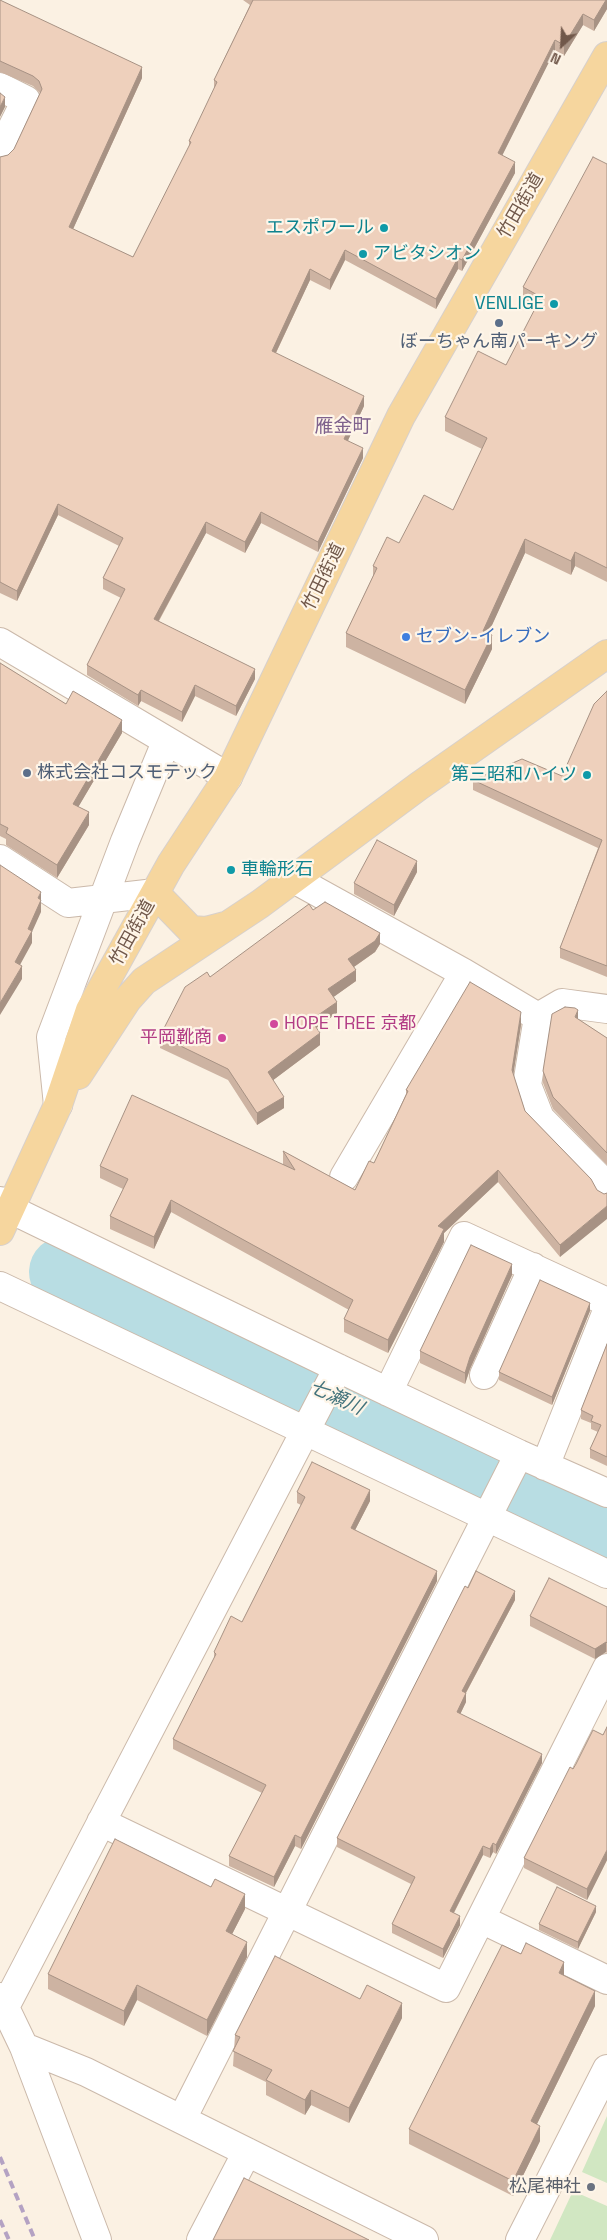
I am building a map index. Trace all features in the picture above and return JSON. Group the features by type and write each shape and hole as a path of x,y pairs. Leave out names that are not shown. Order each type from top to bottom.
{"main road":[{"name":"竹田街道","path":"58,1105 90,1010 171,864 228,777 401,416 607,56"},
{"name":"竹田街道","path":"3,1214 58,1105 127,1000 144,981 294,879 419,786 607,654"},
{"path":"155,893 191,930 206,932 228,925"}],"street":[{"path":"0,87 26,100 0,152"},
{"path":"0,642 228,777"},
{"path":"58,1105 51,1037 102,900 166,742"},
{"path":"0,859 68,904 155,893"},
{"path":"294,879 464,973 538,1017"},
{"path":"344,1177 464,973"},
{"path":"538,1017 562,1003 607,1009"},
{"path":"538,1017 527,1085 540,1118 604,1183 607,1190"},
{"path":"3,1214 334,1375 388,1392 516,1461 545,1466 607,1493"},
{"path":"388,1392 464,1236 607,1302"},
{"path":"484,1375 533,1267"},
{"path":"0,1286 311,1420 494,1507 607,1574"},
{"path":"545,1466 607,1311"},
{"path":"97,2240 24,2048 3,2002 102,1822 334,1375"},
{"path":"182,2119 516,1461"},
{"path":"102,1822 286,1913 446,1988 607,1668"},
{"path":"481,1919 607,1980"},
{"path":"24,2048 86,2072 424,2240"},
{"path":"520,2240 607,2069"},
{"path":"201,2240 247,2152"}],"green space":[{"path":"607,2116 607,2183 582,2172"},
{"path":"573,2191 607,2206 607,2240 550,2240"}],"building":[{"path":"0,0 142,67 69,227 133,257 191,142 189,141 217,82 214,80 253,0 606,0 594,20 583,14 564,45 555,40 498,153 515,162 462,260 458,258 436,299 345,250 330,280 310,269 272,351 364,396 344,439 363,448 318,542 261,512 245,542 206,522 154,619 255,669 236,706 195,685 182,712 141,690 138,695 87,665 125,589 103,578 123,538 58,504 17,591 0,582 0,157 8,155 14,149 42,89 39,81 33,76 0,61"},
{"path":"0,93 5,97 0,107"},
{"path":"593,157 607,164 607,568 575,552 571,561 525,539 483,631 492,635 465,690 346,633 377,568 373,566 387,537 399,543 424,495 453,510 487,438 445,417 478,351 506,365 541,297 523,287"},
{"path":"0,663 66,704 73,691 122,720 73,804 89,812 57,865 6,833 8,828 0,824"},
{"path":"607,691 607,966 560,948 602,840 473,780 522,759 562,776 594,704"},
{"path":"377,840 417,861 394,905 354,883"},
{"path":"0,865 41,892 38,898 41,900 28,929 32,931 15,962 22,966 0,1003"},
{"path":"325,902 380,933 375,941 348,959 356,970 328,989 337,1002 311,1020 320,1033 268,1072 284,1097 257,1113 228,1069 160,1036 185,987 207,972 210,977 309,904 313,910"},
{"path":"470,982 521,1012 512,1070 525,1111 591,1179 597,1190 604,1194 607,1193 607,1206 560,1245 498,1170 438,1226 444,1229 388,1340 344,1319 353,1300 171,1200 154,1237 110,1216 128,1179 100,1166 132,1095 295,1170 283,1151 355,1190 369,1161 374,1163 408,1091 406,1090"},
{"path":"565,1007 578,1010 575,1017 607,1038 607,1153 553,1097 543,1071 552,1014"},
{"path":"471,1245 512,1264 470,1357 465,1373 420,1351"},
{"path":"540,1280 590,1303 552,1397 499,1372"},
{"path":"607,1344 607,1457 590,1449 601,1425 591,1421 593,1416 581,1410"},
{"path":"312,1462 370,1490 351,1528 437,1571 301,1838 295,1835 274,1877 229,1856 266,1785 173,1739 216,1654 214,1652 231,1616 242,1622 305,1497 297,1492"},
{"path":"476,1571 515,1591 462,1691 466,1693 457,1712 542,1754 496,1845 493,1843 490,1849 483,1846 450,1911 460,1916 443,1949 392,1924 415,1877 337,1838 465,1586 468,1588"},
{"path":"549,1578 607,1607 607,1643 595,1649 530,1616"},
{"path":"607,1727 607,1850 587,1889 524,1858 570,1767 573,1769 593,1730 603,1735"},
{"path":"115,1839 211,1887 215,1879 245,1894 226,1931 247,1942 207,2020 137,1985 124,2011 48,1974"},
{"path":"557,1887 596,1906 578,1942 539,1924"},
{"path":"526,1943 564,1962 559,1973 595,1991 531,2121 540,2126 513,2181 409,2129 502,1945 521,1954"},
{"path":"275,1956 360,1999 367,1985 402,2003 349,2108 311,2090 305,2100 266,2080 272,2070 233,2051 240,2037 235,2035"},
{"path":"244,2178 369,2240 213,2240"}],"waterway":[{"name":"七瀬川","path":"65,1272 607,1523"}],"railway":[{"path":"0,2157 35,2240"},
{"path":"0,2220 9,2240"}],"place":[{"name":"エスポワール","path":"384,228"},
{"name":"アビタシオン","path":"363,254"},
{"name":"VENLIGE","path":"554,304"},
{"name":"ぼーちゃん南パーキング","path":"499,323"},
{"name":"セブン-イレブン","path":"406,637"},
{"name":"株式会社コスモテック","path":"27,773"},
{"name":"第三昭和ハイツ","path":"587,775"},
{"name":"車輪形石","path":"231,870"},
{"name":"HOPE TREE 京都","path":"274,1024"},
{"name":"平岡靴商","path":"222,1038"},
{"name":"松尾神社","path":"591,2187"}],"district":[{"name":"雁金町","path":"343,427"}]}
